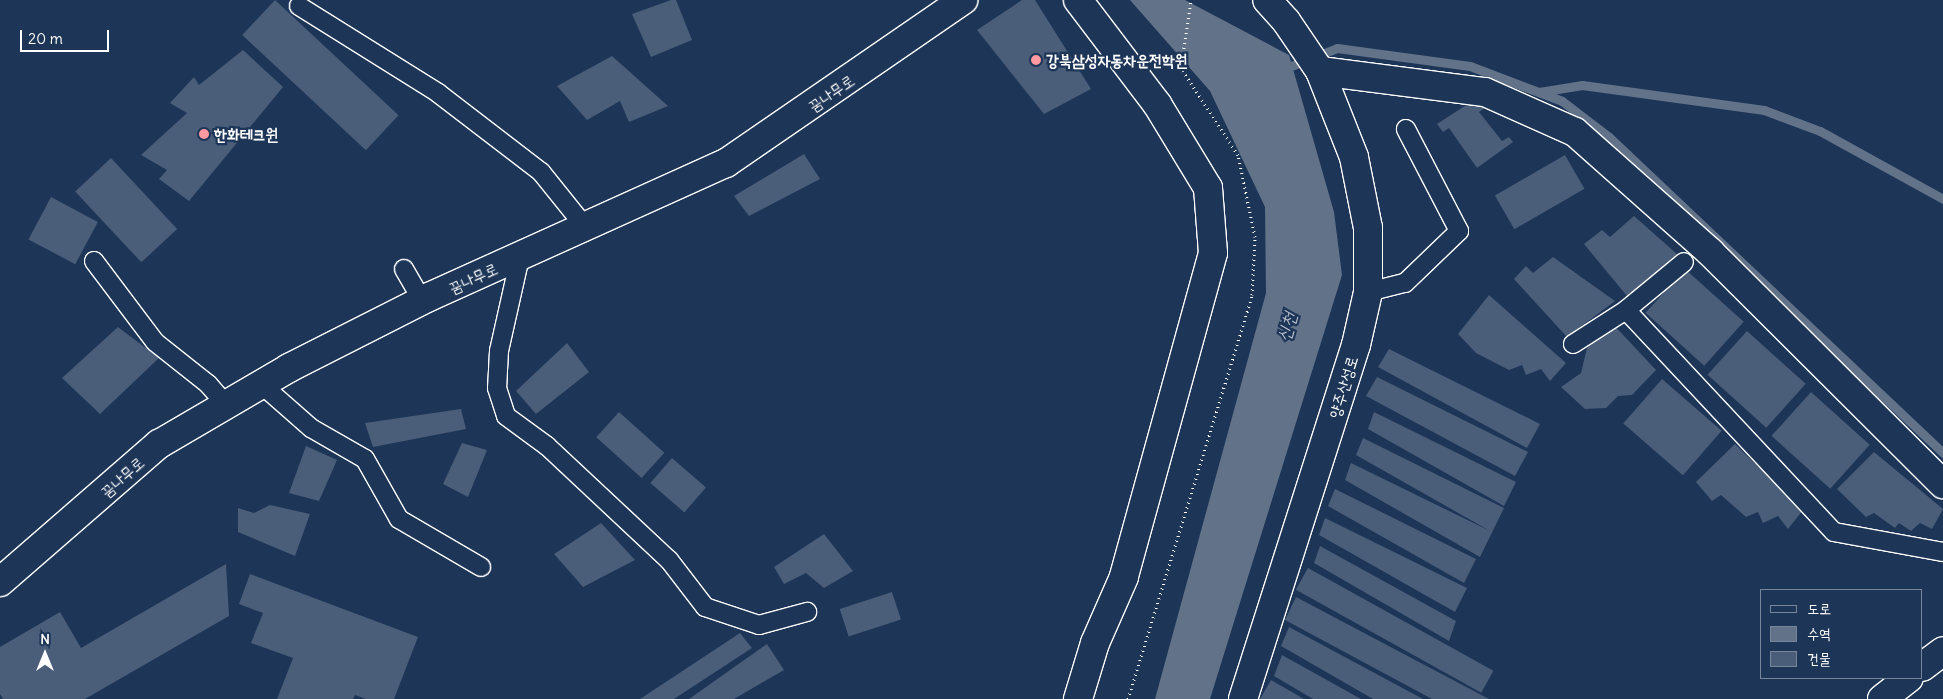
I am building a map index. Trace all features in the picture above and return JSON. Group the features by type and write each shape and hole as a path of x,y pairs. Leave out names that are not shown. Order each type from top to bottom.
{"street":[{"name":"꿈나무로","path":"0,582 159,444 261,384 422,300 586,228 726,163 963,0"},
{"path":"1078,0 1157,104 1208,188 1213,253 1124,577 1095,642 1078,699"},
{"name":"양주산성로","path":"1243,699 1356,344 1368,292 1368,228 1354,156 1320,71 1286,21 1267,0"},
{"path":"1320,71 1484,92 1575,132 1710,252 1943,484"},
{"path":"1923,667 1943,651"},
{"path":"1882,699 1908,679"}],"lane":[{"path":"299,6 438,93 541,172 586,228"},
{"path":"1368,292 1405,283 1459,231 1406,129"},
{"path":"520,257 499,351 497,388 506,416 546,446 669,560 705,607 759,625 807,612"},
{"path":"94,261 155,342 208,384 226,405"},
{"path":"1573,344 1626,310 1684,262"},
{"path":"404,270 422,300"},
{"path":"1626,310 1834,532 1943,552"},
{"path":"261,384 311,428 365,459 399,519 482,567"}],"path":[{"path":"1181,68 1191,0"}],"water":[{"name":"신천","path":"1130,0 1185,0 1289,55 1334,212 1342,275 1210,699 1155,699 1266,293 1265,207 1210,91"}],"building":[{"path":"275,0 399,115 366,150 242,35"},
{"path":"671,0 676,0 692,40 651,57 632,14"},
{"name":"강북삼성자동차운전학원","path":"1022,0 1035,0 1091,89 1044,114 977,30"},
{"name":"한화테크원","path":"243,50 283,87 189,201 159,179 167,170 141,155 187,113 170,103 194,77 199,85"},
{"path":"612,56 668,106 629,122 620,101 587,120 557,86"},
{"path":"1477,98 1486,107 1479,112 1502,141 1509,137 1513,142 1477,168 1449,128 1443,132 1437,124"},
{"path":"804,154 820,179 749,216 734,196"},
{"path":"1565,155 1584,189 1514,229 1495,196"},
{"path":"111,158 177,229 141,262 75,191"},
{"path":"51,197 98,222 75,264 28,239"},
{"path":"1634,216 1678,255 1627,296 1584,244 1602,230 1610,237"},
{"path":"1553,257 1615,301 1567,337 1514,279 1526,266 1533,273"},
{"path":"1685,269 1744,322 1704,366 1646,313"},
{"path":"1489,295 1566,363 1550,381 1541,369 1526,375 1522,365 1509,370 1476,353 1458,334"},
{"path":"1611,322 1656,370 1632,395 1618,396 1606,408 1585,409 1561,387 1581,373 1587,348"},
{"path":"118,327 159,358 100,414 62,378"},
{"path":"1747,331 1806,384 1766,428 1708,375"},
{"path":"567,343 589,372 536,414 516,391"},
{"path":"1389,349 1540,424 1527,448 1378,367"},
{"path":"1377,377 1528,452 1515,476 1366,396"},
{"path":"1662,379 1722,431 1683,475 1623,424"},
{"path":"1811,392 1870,445 1830,489 1772,436"},
{"path":"461,409 466,429 373,447 365,423"},
{"path":"619,412 664,453 642,478 596,437"},
{"path":"1374,412 1516,482 1504,506 1368,429"},
{"path":"1363,438 1504,508 1480,557 1345,480 1351,463 1490,531 1356,455"},
{"path":"462,443 487,450 468,497 443,484"},
{"path":"1735,444 1803,510 1788,529 1778,516 1763,523 1758,512 1746,517 1721,495 1712,501 1696,482"},
{"path":"306,446 337,460 319,501 289,493"},
{"path":"1874,452 1943,509 1932,529 1920,523 1911,531 1899,523 1895,528 1874,513 1866,517 1837,489"},
{"path":"672,458 706,488 684,512 650,483"},
{"path":"1335,489 1476,559 1464,583 1328,506"},
{"path":"270,505 310,514 295,556 238,532 238,508 254,513"},
{"path":"1325,518 1467,588 1455,612 1319,535"},
{"path":"601,523 635,560 583,587 554,554"},
{"path":"824,534 853,571 824,588 806,573 784,584 774,567"},
{"path":"1320,546 1456,621 1449,641 1314,563"},
{"path":"226,564 229,616 85,699 3,699 0,694 0,647 60,612 81,648"},
{"path":"1308,568 1493,671 1481,693 1296,590"},
{"path":"250,574 418,637 394,699 366,699 355,695 353,699 277,699 293,658 251,643 263,613 239,604"},
{"path":"892,592 901,620 849,637 840,609"},
{"path":"1296,597 1489,699 1432,699 1285,620"},
{"path":"1289,627 1423,699 1373,699 1281,646"},
{"path":"740,633 752,648 674,699 640,699"},
{"path":"767,644 784,670 734,699 689,699"},
{"path":"1282,655 1361,699 1313,699 1274,676"},
{"path":"1271,680 1304,699 1260,699"}],"waterway":[{"path":"1281,70 1337,48 1470,66 1562,101 1609,137 1943,453"},
{"path":"1539,92 1582,85 1764,110 1820,131 1943,199"}],"place":[{"name":"강북삼성자동차운전학원","path":"1036,60"},
{"name":"한화테크원","path":"204,134"}]}
